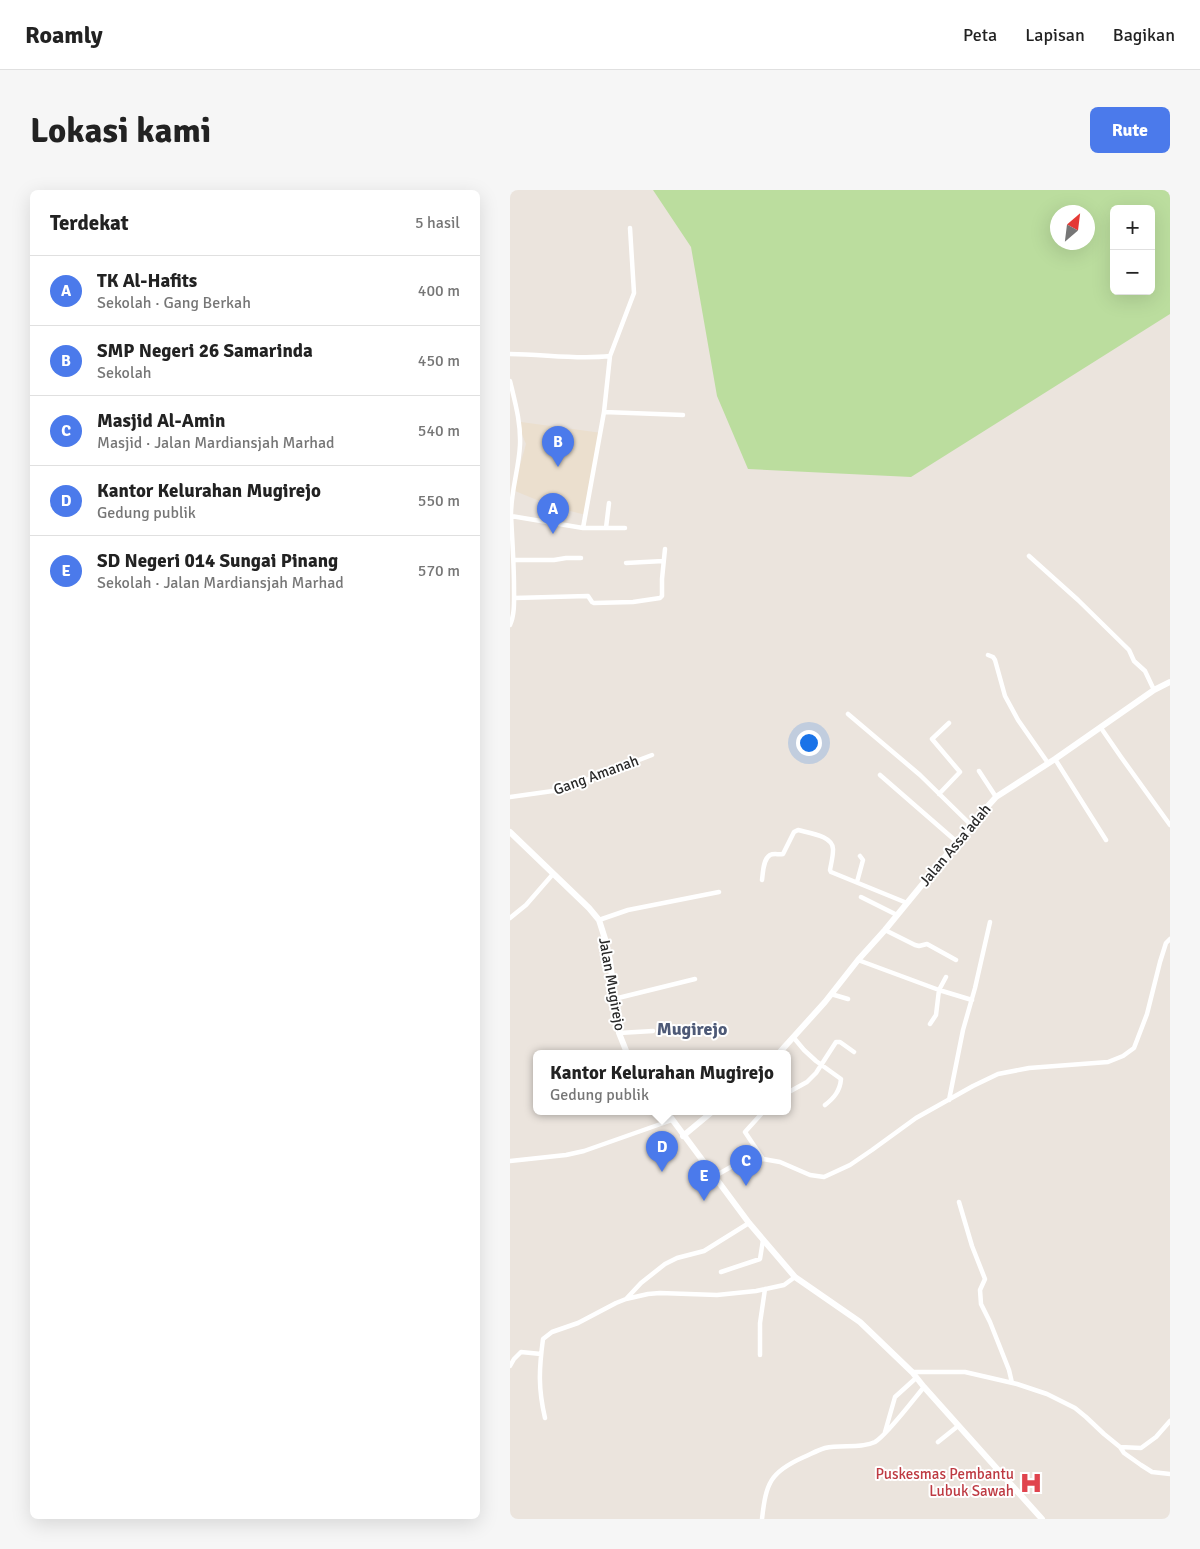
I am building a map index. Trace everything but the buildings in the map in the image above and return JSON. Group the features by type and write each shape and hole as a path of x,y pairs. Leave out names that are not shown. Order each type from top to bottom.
{"street":[{"path":"584,528 604,412 610,356 634,293 630,228"},
{"path":"510,354 578,358 610,356"},
{"path":"510,381 519,418 520,433 520,448 511,500 514,598 510,625"},
{"path":"604,412 683,414"},
{"path":"606,528 609,502"},
{"path":"511,516 584,528 624,528"},
{"path":"514,598 588,596 594,603 633,602 660,598 662,596 665,549"},
{"path":"1029,556 1078,600 1128,650 1134,661 1145,671 1154,690"},
{"path":"514,560 581,558"},
{"path":"626,563 663,561"},
{"path":"988,655 995,660 1009,704 1048,763"},
{"name":"Jalan Assa'adah","path":"783,1050 996,797 1101,728 1154,690 1170,682"},
{"path":"848,714 920,776 971,825"},
{"path":"939,794 960,772 932,739 949,723"},
{"path":"1101,728 1170,825"},
{"name":"Gang Amanah","path":"510,797 560,790 652,755"},
{"path":"1055,759 1106,840"},
{"path":"980,772 996,797"},
{"path":"880,775 957,842"},
{"path":"762,880 765,861 768,856 783,854 794,832 798,830 815,834 831,842 833,850 830,870 837,875 907,903"},
{"name":"Jalan Mugirejo","path":"510,832 589,908 599,920 610,961 619,1033 627,1050"},
{"path":"857,882 863,860 860,856"},
{"path":"510,918 526,905 553,874"},
{"path":"599,920 628,910 719,892"},
{"path":"861,897 897,915"},
{"path":"949,1100 963,1030 990,922"},
{"path":"885,930 915,945 927,944 956,960"},
{"path":"715,1176 736,1164 763,1159 780,1162 810,1175 824,1177 850,1165 916,1118 998,1074 1029,1068 1108,1062 1122,1056 1134,1048 1147,1014 1166,943 1170,938"},
{"path":"858,960 972,1000"},
{"path":"930,1024 936,1015 939,990 946,977"},
{"path":"614,999 695,979"},
{"path":"831,994 848,999"},
{"path":"619,1033 653,1032"},
{"path":"794,1038 821,1066 839,1077 841,1082 838,1092 825,1105"},
{"path":"791,1091 807,1082 816,1074 836,1042 840,1042 854,1052"},
{"path":"669,1115 749,1223 796,1277 860,1322 914,1375 1042,1519"},
{"path":"683,1136 708,1115"},
{"path":"760,1115 745,1132 763,1159"},
{"path":"510,1160 566,1155 584,1151 672,1120"},
{"path":"959,1202 984,1279 980,1290 981,1304 1004,1357 1012,1383"},
{"path":"626,1299 665,1264 677,1258 704,1251 749,1223"},
{"path":"721,1272 760,1259 763,1240"},
{"path":"545,1418 539,1379 543,1339 547,1335 578,1323 626,1299 660,1293 717,1295 765,1289 784,1285 796,1277"},
{"path":"760,1355 760,1323 765,1289"},
{"path":"510,1366 514,1359 522,1352 541,1354"},
{"path":"885,1433 885,1427 895,1397 914,1375 964,1372 1040,1391 1075,1408 1120,1447 1124,1453 1152,1472 1170,1474"},
{"path":"762,1519 768,1486 779,1471 789,1464 825,1448 875,1442 924,1387"},
{"path":"1120,1447 1141,1448 1156,1438 1170,1421"},
{"path":"938,1442 958,1426"}],"shaded area":[{"path":"521,422 602,433 586,515 554,507 515,491 515,483 526,444 521,432"}],"green space":[{"path":"653,190 1170,190 1170,314 911,477 748,469 717,396 691,247"}],"place":[{"name":"SMP Negeri 26 Samarinda","path":"558,467"},
{"name":"TK Al-Hafits","path":"553,534"},
{"name":"Kantor Kelurahan Mugirejo","path":"662,1172"},
{"name":"Masjid Al-Amin","path":"746,1186"},
{"name":"SD Negeri 014 Sungai Pinang","path":"704,1201"},
{"name":"Puskesmas Pembantu Lubuk Sawah","path":"1031,1483"}],"district":[{"name":"Mugirejo","path":"692,1029"}]}
